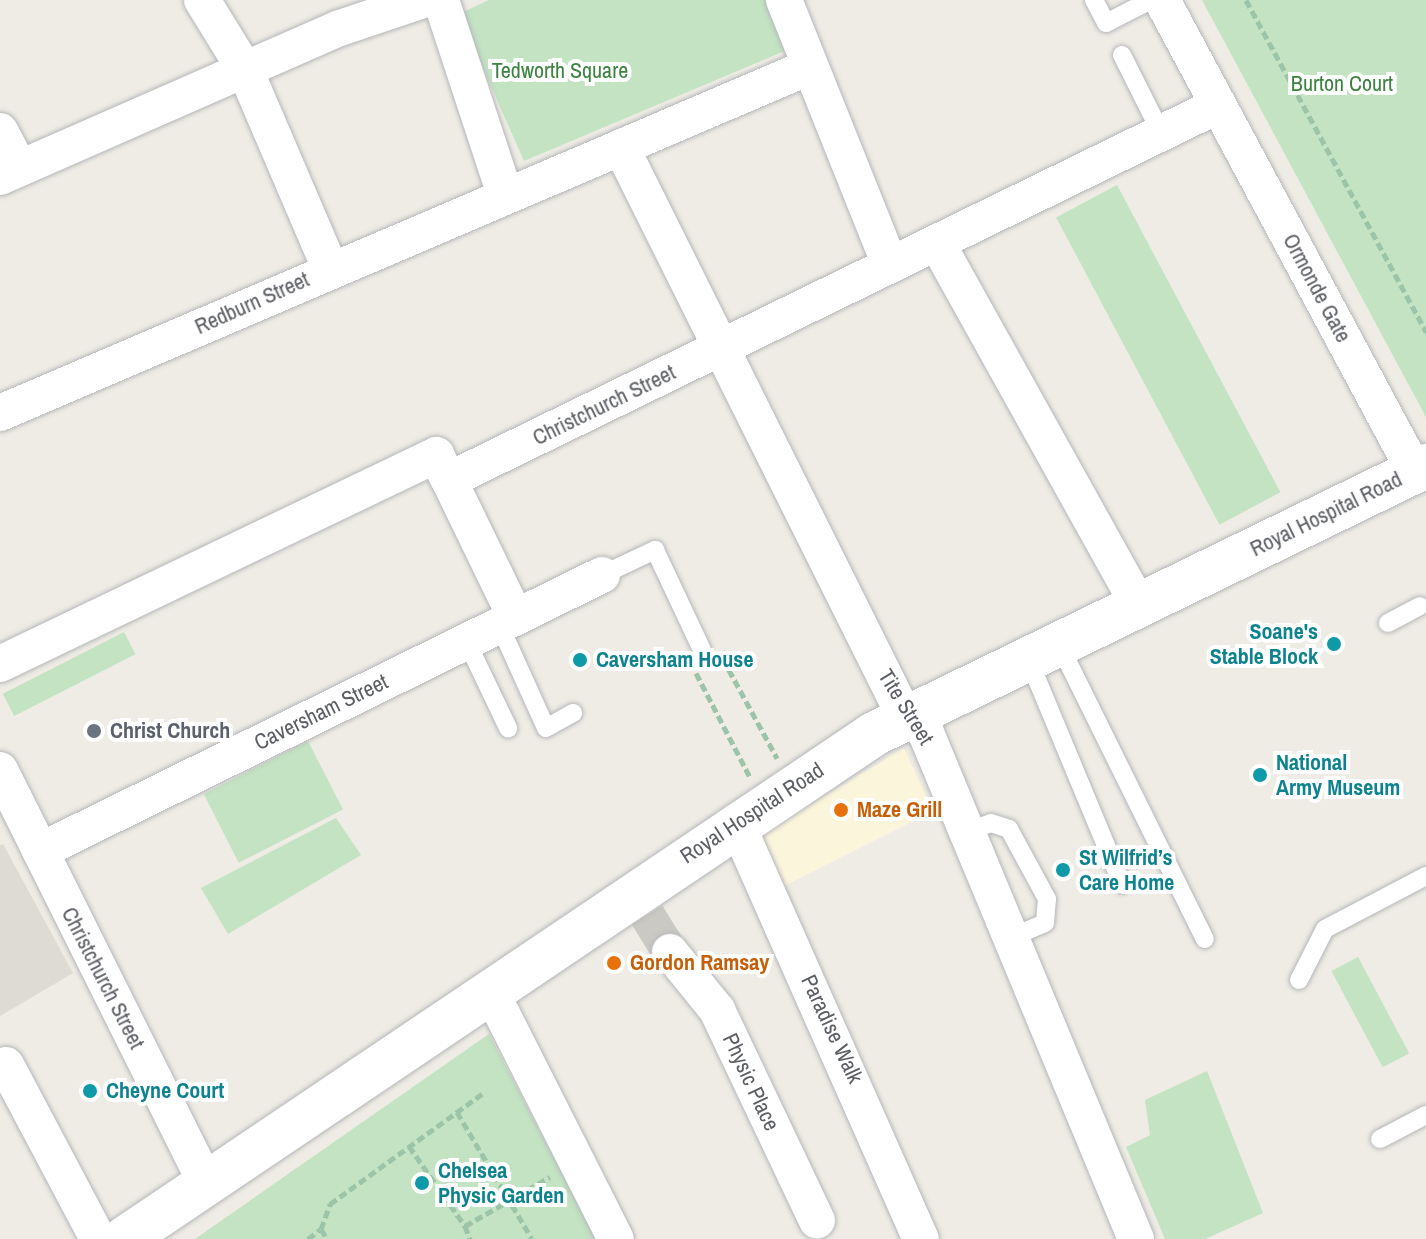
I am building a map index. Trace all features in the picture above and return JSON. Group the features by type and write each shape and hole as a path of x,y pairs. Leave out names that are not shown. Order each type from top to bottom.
{"main road":[{"name":"Royal Hospital Road","path":"124,1239 490,990 640,904 745,804 911,714 1422,476"}],"street":[{"path":"202,0 245,70 330,268"},
{"path":"0,131 10,172 245,70 423,0"},
{"path":"441,0 505,195 809,67"},
{"path":"784,0 890,265"},
{"name":"Ormonde Gate","path":"1162,0 1422,476"},
{"name":"Christchurch Street","path":"449,480 1219,105"},
{"name":"Tite Street","path":"621,147 897,701 911,714 968,831 1136,1239"},
{"name":"Redburn Street","path":"0,413 505,195"},
{"path":"937,243 1139,606"},
{"path":"0,664 436,455 507,620"},
{"name":"Caversham Street","path":"40,851 602,575"},
{"name":"Christchurch Street","path":"0,770 207,1185"},
{"name":"Paradise Walk","path":"745,804 921,1239"},
{"name":"Physic Place","path":"670,952 717,1010 817,1221"},
{"path":"490,990 616,1239"},
{"path":"6,1065 98,1239"}],"lane":[{"path":"1094,0 1106,23 1151,0"},
{"path":"1122,55 1161,133"},
{"path":"602,575 655,550 702,650"},
{"path":"1388,623 1420,606"},
{"path":"507,620 546,728 573,713"},
{"path":"466,640 508,728"},
{"path":"1044,650 1122,884"},
{"path":"1044,650 1205,939"},
{"path":"968,831 991,823 1009,829 1047,899 1045,923 1012,937"},
{"path":"1299,980 1325,929 1426,876"},
{"path":"1380,1139 1426,1115"}],"path":[{"path":"1246,0 1426,332"},
{"path":"745,804 696,674 702,650 726,660 784,770"},
{"path":"308,1239 321,1229 330,1204 482,1094"},
{"path":"457,1112 512,1199 532,1239"},
{"path":"409,1146 465,1226 470,1239"},
{"path":"465,1226 549,1176 555,1189"},
{"path":"321,1229 327,1239"}],"shaded area":[{"path":"904,748 933,811 776,890 751,841"},
{"path":"3,844 73,973 0,1016 0,845"}],"green space":[{"name":"Tedworth Square","path":"489,0 765,0 787,50 524,161 463,23 463,12"},
{"name":"Burton Court","path":"1202,0 1426,0 1426,417"},
{"path":"1117,185 1280,492 1219,525 1056,217"},
{"path":"124,632 135,654 14,716 3,694"},
{"path":"308,741 343,810 239,863 204,794"},
{"path":"336,818 361,855 228,934 201,888"},
{"path":"1358,957 1409,1053 1383,1067 1332,971"},
{"name":"Chelsea Physic Garden","path":"489,1034 596,1239 195,1239"},
{"path":"1207,1071 1263,1213 1205,1239 1165,1239 1126,1147 1150,1135 1145,1100"}],"tunnel":[{"path":"647,915 670,952"}],"place":[{"name":"Soane's Stable Block","path":"1334,644"},
{"name":"Caversham House","path":"580,660"},
{"name":"Christ Church","path":"94,731"},
{"name":"National Army Museum","path":"1260,775"},
{"name":"Maze Grill","path":"841,810"},
{"name":"St Wilfrid’s Care Home","path":"1063,870"},
{"name":"Gordon Ramsay","path":"614,963"},
{"name":"Cheyne Court","path":"90,1091"},
{"name":"Chelsea Physic Garden","path":"422,1183"}]}
